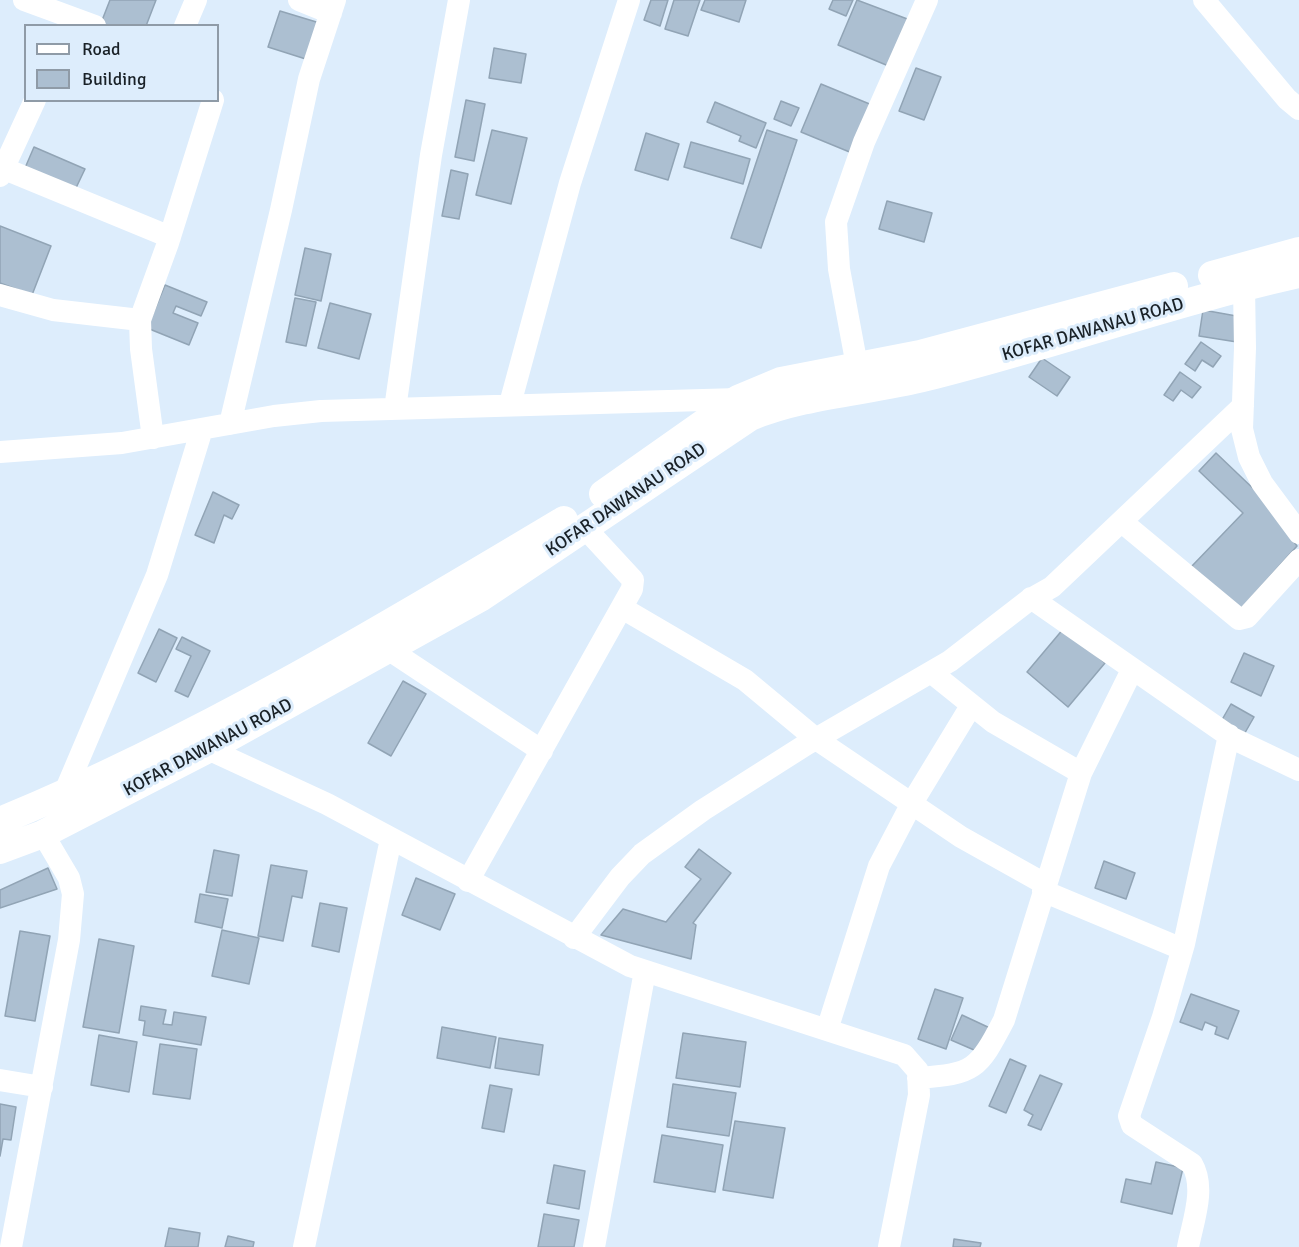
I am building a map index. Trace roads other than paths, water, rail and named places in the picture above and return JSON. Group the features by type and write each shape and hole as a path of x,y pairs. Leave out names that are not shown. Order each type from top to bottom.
{"street":[{"path":"24,0 80,17"},
{"path":"186,24 196,0"},
{"path":"230,424 281,210 309,79 333,6 299,0"},
{"path":"395,409 431,155 459,0"},
{"path":"510,404 570,183 629,0"},
{"path":"857,366 839,269 836,222 864,142 927,0"},
{"path":"1204,0 1287,99 1299,109"},
{"path":"34,102 1,170 170,237"},
{"path":"153,438 141,349 140,320 170,237 212,102"},
{"path":"923,366 1299,251"},
{"name":"KOFAR DAWANAU ROAD","path":"0,850 43,834 208,749 480,598 750,417 771,408 923,366 1299,274"},
{"path":"1244,286 1245,348 1242,429 1249,457 1262,483 1299,532"},
{"path":"0,295 53,310 140,320"},
{"name":"KOFAR DAWANAU ROAD","path":"0,821 64,794 231,710 418,608 574,515 738,399 781,381 857,366 923,366"},
{"path":"0,452 122,443 321,411 738,399"},
{"path":"574,938 620,878 642,854 703,810 816,739 932,673 1031,598 1052,587 1243,406"},
{"path":"64,794 157,575 202,429"},
{"path":"1122,522 1239,619 1247,617 1299,560"},
{"path":"468,881 632,589 633,580 585,528"},
{"path":"1031,598 1229,735 1299,770"},
{"path":"622,608 746,680 816,739 961,837 1044,888 1182,949"},
{"path":"388,649 542,751"},
{"path":"918,1078 957,1075 972,1068 987,1053 1004,1020 1081,773 1132,670"},
{"path":"932,673 993,722 1081,773"},
{"path":"827,1030 879,866 912,803 971,706"},
{"path":"1188,1247 1198,1194 1198,1174 1192,1164 1132,1125 1129,1116 1163,1017 1182,949 1229,735"},
{"path":"208,749 327,804 574,938 645,971 904,1055 918,1071 919,1095 889,1247"},
{"path":"11,1247 69,940 73,894 69,878 43,834"},
{"path":"304,1247 391,839"},
{"path":"594,1247 645,971"},
{"path":"0,1080 42,1087"}]}
